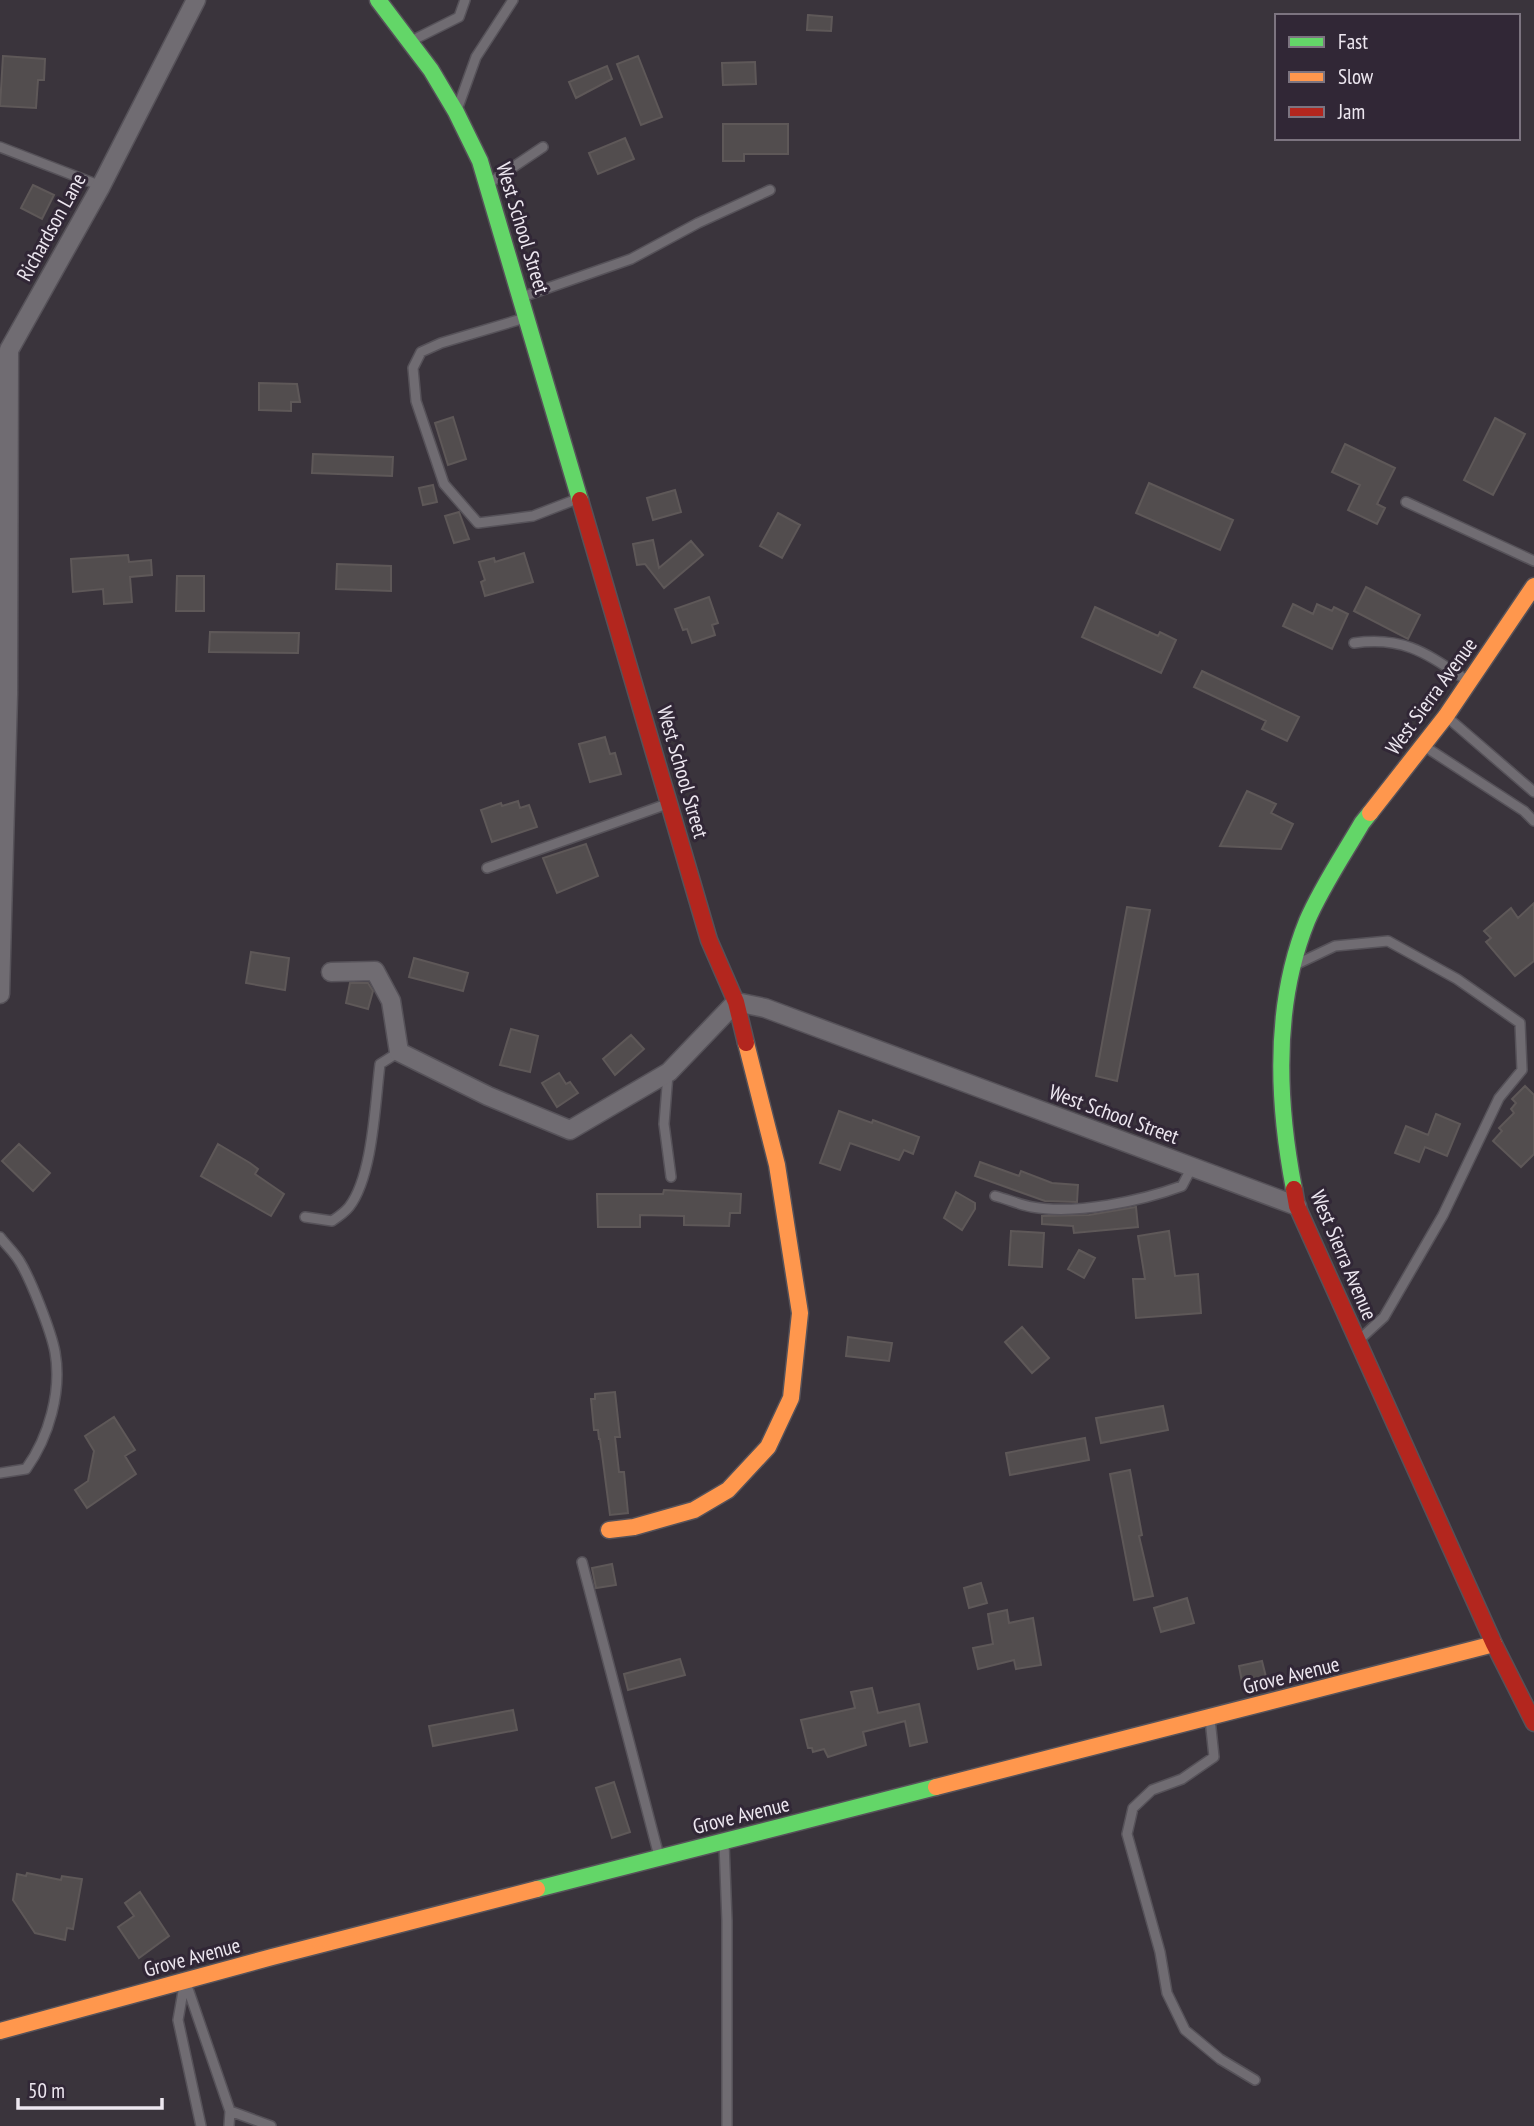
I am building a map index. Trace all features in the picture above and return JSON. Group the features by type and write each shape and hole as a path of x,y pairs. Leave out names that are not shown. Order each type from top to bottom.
{"street":[{"name":"Richardson Lane","path":"0,994 8,694 4,349 100,186 196,0"},
{"name":"West School Street","path":"378,0 431,69 480,161 709,940 736,1002 765,1008 1297,1206"},
{"name":"West Sierra Avenue","path":"1534,586 1446,716 1362,822 1308,919 1292,966 1283,1020 1282,1087 1284,1138 1297,1206 1494,1644 1534,1723"},
{"path":"331,971 375,971 391,1001 399,1052 488,1096 570,1130 668,1072 736,1002"},
{"path":"609,1530 634,1527 694,1510 728,1490 768,1447 791,1398 800,1313 777,1165 736,1002"},
{"name":"Grove Avenue","path":"0,2031 185,1980 1494,1644"}],"lane":[{"path":"409,42 459,17 466,0"},
{"path":"456,112 476,57 513,0"},
{"path":"0,147 100,186"},
{"path":"487,185 543,147"},
{"path":"520,298 631,259 698,223 770,190"},
{"path":"526,317 441,343 421,352 413,368 416,401 444,484 478,523 533,516 579,498"},
{"path":"1406,502 1534,561"},
{"path":"1353,643 1400,643 1416,649 1469,681"},
{"path":"1446,716 1534,792"},
{"path":"1423,745 1524,811 1534,821"},
{"path":"487,868 668,804"},
{"path":"1292,966 1335,946 1388,941 1457,979 1520,1023 1522,1070 1499,1098 1443,1215 1384,1317 1358,1341"},
{"path":"305,1217 332,1221 349,1207 362,1181 371,1138 380,1064 399,1052"},
{"path":"668,1072 664,1124 671,1177"},
{"path":"995,1196 1031,1207 1058,1209 1113,1204 1182,1186 1192,1167"},
{"path":"0,1237 20,1262 47,1325 55,1353 55,1391 48,1425 37,1453 26,1469 0,1473"},
{"path":"582,1562 659,1858"},
{"path":"1209,1717 1214,1757 1182,1779 1152,1790 1133,1808 1127,1834 1160,1952 1167,1993 1185,2030 1220,2059 1255,2080"},
{"path":"724,1841 727,1922 727,2126"},
{"path":"185,1980 230,2111 229,2126"},
{"path":"185,1980 178,2020 201,2126"},
{"path":"230,2111 271,2126"}],"building":[{"path":"808,15 832,17 831,31 807,30"},
{"path":"3,56 45,59 44,80 38,80 36,108 0,106"},
{"path":"638,56 662,117 641,125 617,64"},
{"path":"755,62 756,84 723,85 722,63"},
{"path":"607,66 612,79 576,98 569,82"},
{"path":"723,124 788,124 788,154 744,154 744,161 723,161"},
{"path":"625,138 634,159 598,174 589,153"},
{"path":"33,185 54,195 42,219 21,208"},
{"path":"259,383 297,384 300,402 291,402 291,411 259,410"},
{"path":"453,417 466,459 448,465 435,423"},
{"path":"1495,418 1525,434 1493,495 1464,480"},
{"path":"1345,444 1395,468 1377,504 1385,508 1377,524 1348,510 1360,485 1332,472"},
{"path":"313,454 393,457 392,476 312,473"},
{"path":"1149,483 1233,520 1220,550 1136,513"},
{"path":"433,485 437,502 423,505 419,488"},
{"path":"675,490 681,512 653,520 647,498"},
{"path":"459,512 469,539 454,543 445,516"},
{"path":"778,513 800,525 782,558 760,546"},
{"path":"653,540 659,568 691,541 703,555 664,588 645,564 637,565 633,544"},
{"path":"524,553 533,582 485,596 481,582 485,580 479,562 494,558 495,562"},
{"path":"128,555 129,562 151,560 152,575 130,577 132,602 104,604 103,589 73,592 71,559"},
{"path":"337,564 391,566 391,591 336,589"},
{"path":"177,576 204,576 204,611 176,611"},
{"path":"1366,587 1420,615 1408,639 1354,611"},
{"path":"709,597 718,623 712,625 715,635 692,643 687,629 683,630 675,609"},
{"path":"1293,604 1313,614 1317,604 1332,611 1334,607 1348,614 1332,649 1283,626"},
{"path":"1095,607 1158,636 1160,632 1176,640 1161,673 1082,637"},
{"path":"210,632 299,633 298,653 209,652"},
{"path":"1202,671 1299,717 1287,741 1262,729 1266,721 1194,687"},
{"path":"605,737 610,754 615,753 621,774 590,782 579,744"},
{"path":"1247,791 1276,804 1271,813 1293,824 1281,849 1220,846"},
{"path":"518,801 520,808 529,805 537,827 492,842 481,810"},
{"path":"586,844 598,876 557,893 543,858"},
{"path":"1534,903 1534,961 1515,976 1486,942 1491,938 1484,931 1511,908 1518,918"},
{"path":"1127,907 1150,910 1117,1081 1096,1076"},
{"path":"251,952 289,958 285,990 246,983"},
{"path":"414,958 468,973 463,991 409,977"},
{"path":"350,983 368,983 373,991 368,1009 346,1003"},
{"path":"511,1029 538,1036 530,1072 500,1065"},
{"path":"631,1035 644,1049 615,1075 603,1059"},
{"path":"559,1073 566,1084 570,1082 578,1093 557,1107 542,1083"},
{"path":"1525,1086 1534,1095 1534,1154 1521,1167 1493,1141 1502,1131 1499,1128 1514,1113 1511,1109 1516,1103 1512,1099"},
{"path":"839,1111 919,1137 913,1154 904,1150 899,1160 850,1143 840,1170 820,1163"},
{"path":"1436,1114 1460,1124 1447,1156 1425,1147 1419,1162 1395,1153 1406,1126 1428,1135"},
{"path":"19,1144 50,1173 33,1191 2,1161"},
{"path":"218,1144 258,1169 255,1174 284,1194 271,1216 201,1176"},
{"path":"980,1162 1019,1176 1021,1171 1052,1183 1078,1185 1077,1202 1045,1201 975,1176"},
{"path":"664,1190 741,1194 740,1213 730,1213 729,1226 684,1225 684,1216 640,1215 640,1227 598,1227 597,1194 663,1194"},
{"path":"956,1192 975,1203 975,1209 962,1230 944,1218"},
{"path":"1136,1207 1138,1227 1074,1233 1073,1226 1042,1224 1042,1216 1089,1215"},
{"path":"1011,1231 1044,1233 1042,1267 1009,1265"},
{"path":"1169,1231 1175,1276 1198,1274 1201,1313 1136,1318 1133,1279 1145,1279 1138,1236"},
{"path":"1079,1250 1095,1258 1084,1278 1068,1269"},
{"path":"1022,1327 1049,1358 1032,1373 1005,1342"},
{"path":"848,1337 892,1343 889,1361 846,1356"},
{"path":"615,1392 620,1437 615,1437 619,1472 624,1472 628,1513 610,1515 600,1439 598,1430 594,1430 591,1399 595,1399 595,1394"},
{"path":"1163,1406 1168,1430 1101,1443 1096,1418"},
{"path":"114,1417 135,1450 125,1456 136,1474 87,1508 75,1490 88,1481 94,1451 85,1436"},
{"path":"1085,1438 1089,1460 1010,1475 1006,1453"},
{"path":"1130,1470 1142,1535 1139,1536 1153,1596 1134,1600 1110,1474"},
{"path":"612,1564 616,1585 596,1588 592,1568"},
{"path":"981,1583 987,1603 969,1608 964,1588"},
{"path":"1187,1598 1194,1623 1161,1632 1154,1608"},
{"path":"1007,1610 1009,1623 1033,1618 1041,1665 1016,1669 1014,1660 978,1669 973,1648 993,1644 988,1614"},
{"path":"680,1659 685,1675 628,1690 624,1674"},
{"path":"1262,1661 1266,1677 1242,1682 1239,1666"},
{"path":"872,1688 878,1713 919,1704 927,1742 910,1746 905,1721 863,1732 866,1745 828,1757 824,1749 813,1752 812,1748 808,1748 801,1720 855,1708 851,1692"},
{"path":"513,1710 517,1730 433,1746 429,1726"},
{"path":"614,1782 630,1832 612,1838 596,1788"},
{"path":"27,1873 61,1880 62,1876 82,1879 73,1929 67,1928 65,1940 35,1933 13,1900 17,1874 26,1876"},
{"path":"140,1892 169,1936 139,1958 118,1927 134,1916 125,1903"}],"traffic: fast":[{"path":"378,0 431,70 480,161 580,500"},
{"path":"1294,1189 1282,1088 1281,1054 1288,986 1307,921 1340,859 1370,813"},
{"path":"537,1889 936,1787"}],"traffic: slow":[{"path":"1370,813 1446,716 1534,586"},
{"path":"609,1530 634,1527 694,1510 728,1490 768,1447 791,1398 800,1313 777,1165 746,1043"},
{"path":"936,1787 1494,1644"},
{"path":"0,2031 537,1889"}],"traffic: jam":[{"path":"580,500 709,940 736,1002 746,1043"},
{"path":"1294,1189 1297,1206 1494,1644 1534,1723"}]}
